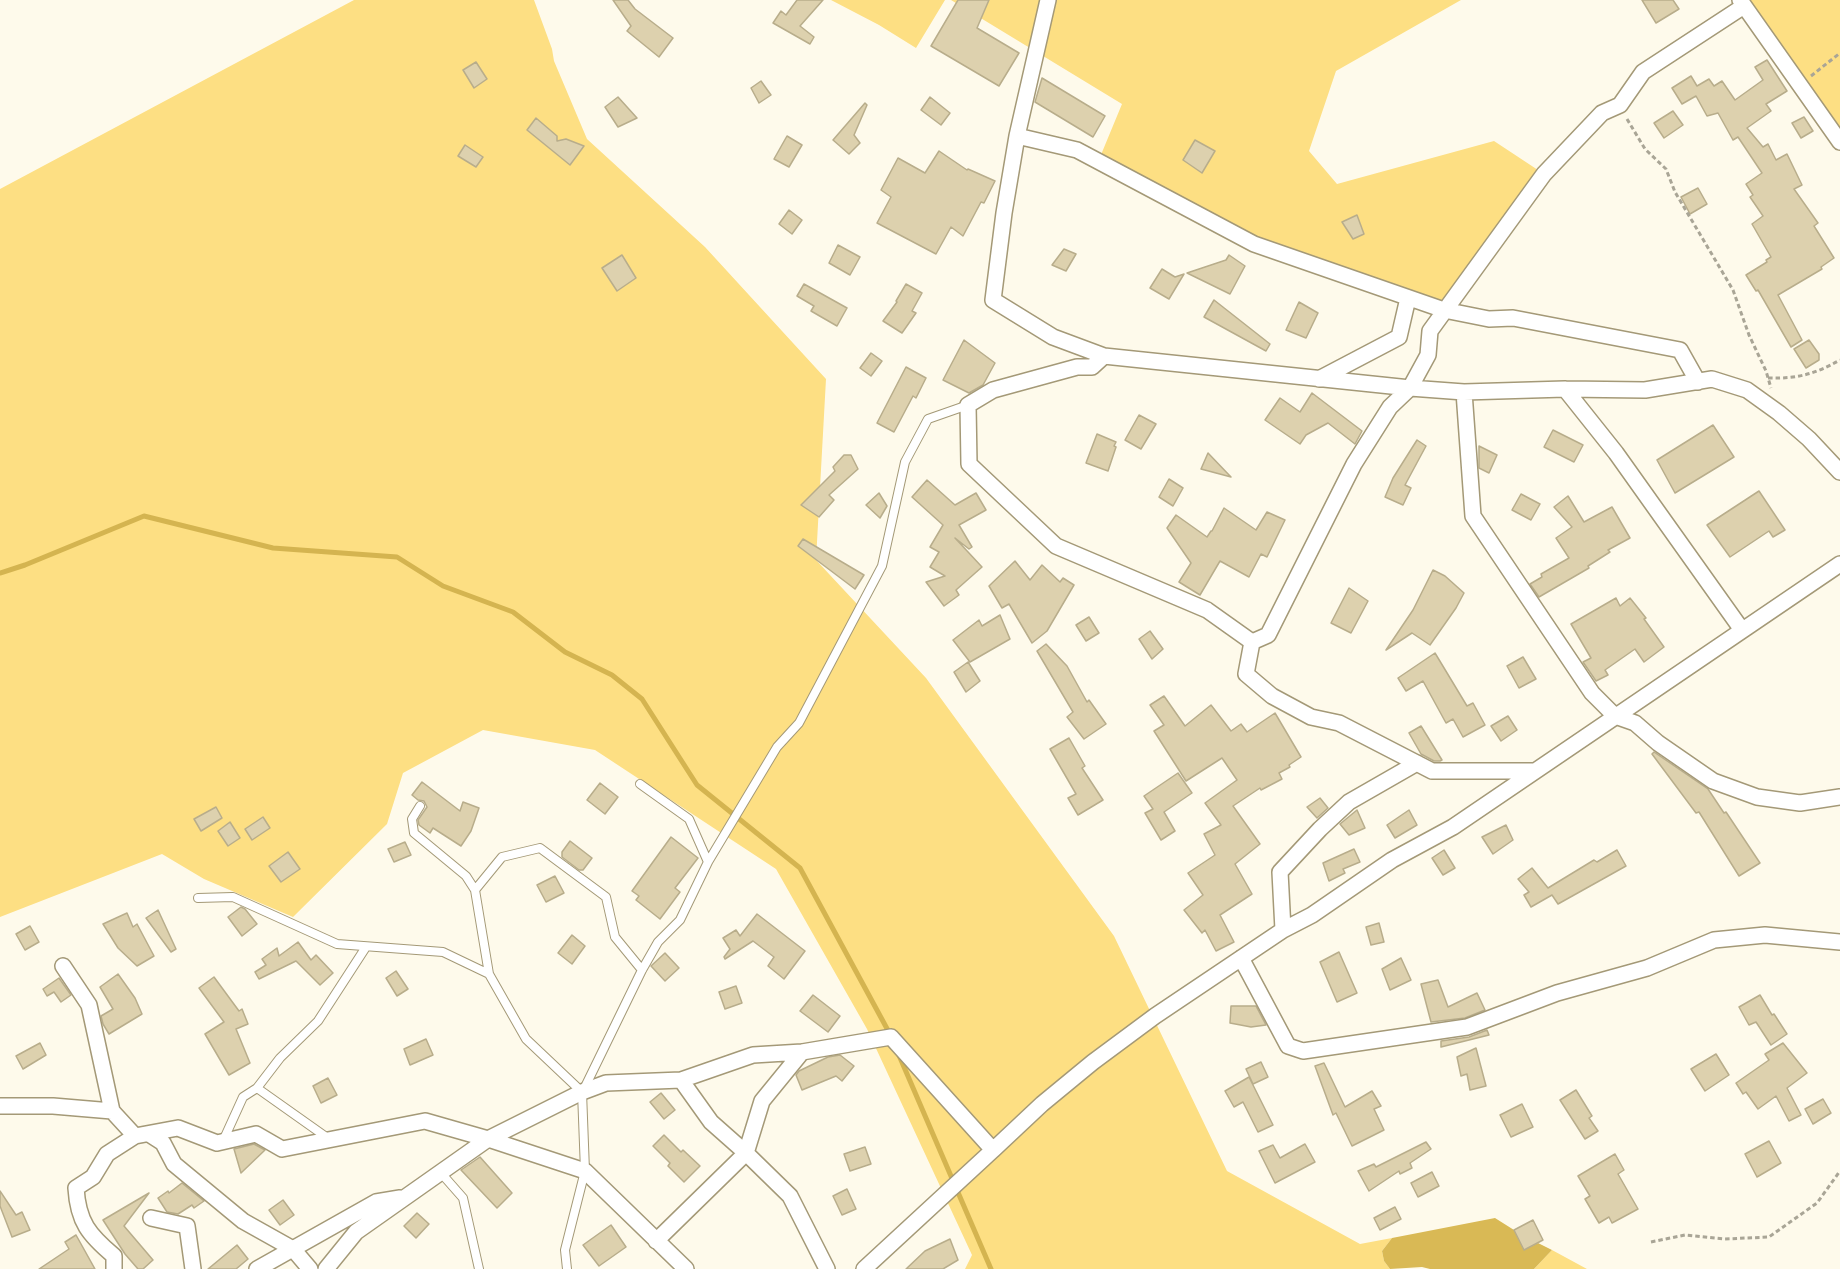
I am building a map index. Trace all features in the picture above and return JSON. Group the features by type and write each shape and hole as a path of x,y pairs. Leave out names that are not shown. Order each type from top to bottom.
{"street":[{"path":"1048,0 1017,136 993,300 1053,337 1104,356 1464,392 1565,389 1645,390 1712,379 1747,390 1779,413 1809,439 1840,472"},
{"path":"1252,642 1269,635 1354,464 1390,407 1410,388 1428,355 1430,332 1444,310 1544,174 1602,113 1620,105 1642,72 1742,3 1840,142"},
{"path":"1017,136 1077,150 1254,244 1444,310 1490,319 1513,318 1680,350 1698,382"},
{"path":"1319,379 1399,337 1408,298"},
{"path":"1104,356 1092,367 1077,367 993,390 968,405 969,464 1056,546 1207,610 1252,642"},
{"path":"1565,389 1616,453 1742,630"},
{"path":"1464,392 1473,516 1592,693 1615,716 1635,723 1658,743 1713,780 1757,797 1800,803 1840,797"},
{"path":"864,1269 1042,1104 1093,1062 1155,1016 1283,930 1312,915 1392,860 1453,827 1840,564"},
{"path":"1252,642 1246,674 1272,696 1311,717 1339,723 1432,771 1535,771"},
{"path":"1283,930 1280,872 1349,802 1417,764"},
{"path":"1241,958 1288,1046 1303,1051 1467,1027 1557,993 1647,968 1714,940 1765,935 1840,942"},
{"path":"63,966 89,1005 112,1111"},
{"path":"326,1269 356,1232 488,1139 582,1092 606,1083 681,1080 753,1054 802,1052 891,1037 993,1150"},
{"path":"656,1240 746,1153 762,1101 802,1052"},
{"path":"681,1080 711,1122 790,1196 827,1269"},
{"path":"0,1106 53,1106 112,1111 142,1135 163,1143 174,1164 243,1221 293,1249 310,1269"},
{"path":"114,1269 114,1256 93,1239 77,1210 76,1188 93,1177 107,1154 142,1135 178,1128 217,1143 256,1134 282,1149 425,1121 585,1171 686,1269"},
{"path":"257,1269 376,1202 406,1197"},
{"path":"151,1218 187,1226 193,1269"}],"lane":[{"path":"567,1269 565,1250 585,1171 582,1092 642,969 658,942 680,920 708,862 777,747 799,723 882,566 905,462 928,419 968,405"},
{"path":"640,784 689,819 708,862"},
{"path":"420,806 412,819 414,833 466,876 475,890 489,974 526,1039 582,1092"},
{"path":"475,890 502,857 540,848 606,897 615,937 642,969"},
{"path":"198,898 233,897 337,944 443,952 489,974"},
{"path":"223,1142 243,1097 257,1088 280,1058 318,1021 366,947"},
{"path":"257,1088 330,1140"},
{"path":"441,1173 464,1198 479,1269"},
{"path":"338,1224 367,1224"}],"path":[{"path":"1800,85 1840,53"},
{"path":"1620,105 1640,141 1666,169 1684,209 1733,290 1768,378 1779,413"},
{"path":"1768,378 1788,379 1816,373 1840,360"},
{"path":"1651,1242 1684,1235 1725,1239 1769,1236 1817,1203 1840,1171"}],"shaded area":[{"path":"354,0 534,0 552,49 554,61 587,139 705,247 826,379 816,560 926,678 1114,936 1227,1171 1360,1244 1392,1238 1382,1251 1384,1261 1390,1269 965,1269 972,1255 867,1029 776,869 595,750 483,730 403,773 387,824 293,917 204,879 162,854 0,917 0,189"},
{"path":"831,0 945,0 916,48 879,25"},
{"path":"951,0 1461,0 1336,71 1309,151 1337,184 1494,141 1544,174 1444,310 1254,244 1098,162 1122,104"},
{"path":"1751,0 1840,0 1840,142 1744,6"},
{"path":"1495,1218 1514,1230 1524,1250 1538,1243 1552,1250 1534,1269 1430,1269 1422,1267 1390,1269 1384,1261 1382,1251 1392,1238"},
{"path":"1552,1250 1587,1269 1534,1269"}],"building":[{"path":"613,0 628,0 635,9 673,38 659,57 627,31 631,26"},
{"path":"797,0 823,0 800,26 814,37 810,44 773,23 781,11 786,15"},
{"path":"958,0 989,0 977,28 1019,53 999,86 931,46"},
{"path":"1642,0 1673,0 1679,9 1656,23"},
{"path":"1767,60 1787,91 1766,104 1771,111 1747,128 1763,147 1768,144 1776,160 1787,154 1802,185 1794,189 1818,223 1814,226 1834,258 1821,267 1822,269 1778,295 1802,340 1791,347 1758,290 1756,291 1746,275 1771,257 1752,224 1763,216 1750,197 1753,195 1746,184 1762,173 1738,137 1733,140 1718,113 1707,116 1696,96 1682,104 1672,88 1691,76 1697,86 1709,79 1714,86 1722,81 1735,100 1763,80 1755,67"},
{"path":"476,62 487,79 474,88 463,70"},
{"path":"1042,78 1105,116 1093,137 1035,102"},
{"path":"761,81 771,95 759,103 751,88"},
{"path":"618,97 637,118 618,127 605,107"},
{"path":"930,97 950,113 941,125 921,110"},
{"path":"865,103 867,105 854,135 860,143 849,154 833,140"},
{"path":"1673,111 1683,125 1664,138 1654,123"},
{"path":"1804,117 1813,131 1801,138 1792,123"},
{"path":"536,118 557,136 557,141 566,139 584,146 570,165 527,130"},
{"path":"787,136 802,145 789,167 774,159"},
{"path":"1195,140 1215,151 1202,173 1183,160"},
{"path":"465,145 483,157 476,167 458,156"},
{"path":"939,151 967,170 995,181 963,236 951,227 936,254 877,223 891,197 881,190 898,158 925,173"},
{"path":"1698,188 1707,204 1690,214 1681,197"},
{"path":"789,210 802,220 792,234 779,224"},
{"path":"1357,215 1364,234 1353,239 1342,222"},
{"path":"838,245 860,257 850,275 829,263"},
{"path":"1064,249 1076,254 1066,271 1052,265"},
{"path":"622,255 636,278 617,291 602,268"},
{"path":"1229,255 1245,266 1230,294 1187,273 1226,260"},
{"path":"1162,269 1175,277 1184,274 1169,299 1150,288"},
{"path":"804,284 847,308 837,326 811,311 814,306 797,296"},
{"path":"906,284 922,293 912,311 916,313 902,333 883,321 897,302"},
{"path":"1214,300 1270,344 1266,351 1204,317"},
{"path":"1299,302 1318,313 1306,338 1286,330"},
{"path":"964,340 995,363 983,385 969,393 943,380"},
{"path":"1809,340 1819,354 1819,360 1806,368 1794,349"},
{"path":"871,353 882,361 871,376 860,368"},
{"path":"906,367 926,378 916,398 913,396 894,432 877,423"},
{"path":"1312,393 1362,431 1355,444 1328,423 1306,435 1300,444 1265,420 1280,398 1300,412"},
{"path":"1139,415 1156,424 1141,449 1125,440"},
{"path":"1713,425 1734,457 1675,493 1657,460"},
{"path":"1553,430 1583,445 1574,462 1544,447"},
{"path":"1097,434 1116,442 1108,471 1086,463"},
{"path":"1417,440 1426,446 1405,485 1411,488 1403,505 1385,497 1393,478"},
{"path":"1479,446 1497,455 1489,473 1479,468"},
{"path":"1208,453 1231,477 1201,469"},
{"path":"844,455 851,455 858,469 829,495 834,500 819,517 801,505 835,471 833,467"},
{"path":"1169,479 1183,488 1173,506 1159,497"},
{"path":"927,480 955,505 976,493 986,510 959,525 972,547 969,549 955,538 982,567 956,590 959,595 944,606 926,582 945,576 930,567 939,552 930,547 943,525 912,497"},
{"path":"1759,491 1785,530 1773,537 1769,531 1730,557 1707,525"},
{"path":"879,493 887,506 880,518 866,505"},
{"path":"1521,494 1540,504 1531,520 1512,510"},
{"path":"1568,496 1584,522 1612,507 1630,538 1608,550 1610,552 1588,566 1589,568 1539,597 1530,584 1542,577 1541,574 1569,558 1556,538 1572,527 1554,507"},
{"path":"1224,508 1256,530 1267,512 1285,520 1267,557 1261,554 1249,577 1220,561 1200,595 1179,582 1191,563 1167,528 1176,515 1207,537"},
{"path":"803,539 864,575 855,589 798,546"},
{"path":"1015,561 1030,580 1042,565 1060,582 1063,578 1074,585 1047,631 1032,643 1009,604 1002,608 989,586"},
{"path":"1433,570 1445,576 1464,593 1456,608 1430,645 1412,633 1386,650 1413,610"},
{"path":"1349,588 1368,601 1351,633 1331,623"},
{"path":"1616,598 1620,606 1630,598 1664,647 1644,662 1635,649 1605,670 1608,675 1596,681 1583,662 1591,658 1571,624"},
{"path":"1000,615 1010,639 970,662 953,640 979,620 982,626"},
{"path":"1089,617 1099,633 1086,641 1076,625"},
{"path":"1150,631 1163,649 1152,659 1139,639"},
{"path":"1046,644 1067,666 1087,702 1089,700 1106,724 1084,739 1067,717 1073,712 1037,651"},
{"path":"1435,653 1467,706 1473,703 1485,725 1463,737 1453,719 1446,723 1423,681 1406,691 1398,678"},
{"path":"1523,657 1536,679 1519,688 1507,666"},
{"path":"968,662 980,681 966,692 954,672"},
{"path":"1164,696 1185,726 1211,705 1231,731 1241,724 1247,732 1275,713 1301,757 1279,773 1282,779 1261,790 1260,788 1233,806 1260,844 1235,864 1252,894 1220,915 1234,942 1216,951 1205,930 1202,933 1184,910 1203,895 1188,873 1215,855 1204,834 1221,825 1205,803 1237,780 1222,758 1186,781 1154,731 1164,725 1150,705"},
{"path":"1508,716 1517,730 1501,741 1491,726"},
{"path":"1421,726 1442,760 1434,761 1421,754 1409,733"},
{"path":"1069,738 1085,766 1082,768 1103,800 1078,815 1068,798 1076,794 1050,749"},
{"path":"1654,752 1708,789 1760,863 1739,876 1699,812 1696,813 1652,754"},
{"path":"1178,773 1192,793 1164,812 1175,831 1161,840 1145,813 1153,809 1144,796"},
{"path":"422,782 460,811 463,802 479,808 471,831 461,846 433,828 430,833 419,825 418,820 427,807 424,801 412,795"},
{"path":"600,783 618,797 605,814 587,800"},
{"path":"1320,798 1328,808 1317,818 1307,807"},
{"path":"216,807 222,818 201,831 194,819"},
{"path":"1357,810 1365,828 1349,835 1340,824"},
{"path":"1409,810 1417,825 1395,838 1387,825"},
{"path":"263,817 270,828 252,840 245,829"},
{"path":"230,822 240,838 228,846 218,831"},
{"path":"1506,825 1513,840 1493,854 1482,837"},
{"path":"671,837 698,858 675,888 680,892 660,919 636,900 639,896 632,891"},
{"path":"570,841 592,858 583,870 579,870 562,857 562,852"},
{"path":"405,842 411,855 394,862 388,849"},
{"path":"1354,849 1360,862 1343,869 1345,873 1329,881 1323,863"},
{"path":"1444,850 1455,868 1443,875 1432,858"},
{"path":"1617,850 1626,866 1558,904 1552,895 1531,907 1524,895 1529,892 1518,879 1532,868 1548,888 1594,860 1597,862"},
{"path":"288,852 300,869 281,882 269,866"},
{"path":"555,876 564,893 546,902 537,885"},
{"path":"241,907 257,924 242,936 228,917"},
{"path":"158,910 176,949 171,952 146,918"},
{"path":"127,913 133,927 137,924 154,956 137,966 118,948 103,924"},
{"path":"757,914 805,951 784,979 768,966 774,957 753,941 725,959 724,957 730,949 723,938 736,930 740,936"},
{"path":"1379,923 1384,942 1371,945 1366,927"},
{"path":"30,926 39,942 25,950 16,934"},
{"path":"572,935 585,946 572,964 558,953"},
{"path":"298,942 311,960 316,955 333,973 320,985 296,961 259,979 255,972 266,965 262,959 277,948 279,956"},
{"path":"1339,952 1357,993 1337,1002 1320,962"},
{"path":"665,953 679,968 665,981 651,966"},
{"path":"1401,958 1411,980 1390,990 1382,969"},
{"path":"396,971 408,989 397,996 386,978"},
{"path":"118,974 135,998 142,1014 109,1034 101,1016 113,1009 100,987"},
{"path":"214,977 239,1011 242,1009 248,1024 236,1029 250,1063 229,1075 205,1034 224,1022 199,988"},
{"path":"59,978 71,995 61,1002 54,992 47,996 43,989"},
{"path":"1438,980 1448,1007 1477,993 1485,1010 1465,1018 1431,1022 1421,984"},
{"path":"736,986 742,1003 725,1009 719,992"},
{"path":"813,995 840,1016 828,1032 800,1011"},
{"path":"1760,995 1787,1034 1771,1045 1756,1022 1749,1025 1739,1007"},
{"path":"1231,1006 1256,1006 1266,1025 1251,1027 1230,1023"},
{"path":"1487,1030 1489,1035 1441,1047 1441,1041 1469,1037"},
{"path":"426,1039 433,1055 410,1065 404,1049"},
{"path":"40,1043 46,1055 23,1069 16,1056"},
{"path":"1783,1043 1807,1073 1787,1088 1801,1115 1789,1121 1776,1096 1758,1109 1746,1092 1743,1094 1736,1083 1769,1060 1765,1054"},
{"path":"1476,1048 1486,1086 1470,1090 1467,1074 1461,1076 1457,1057"},
{"path":"1716,1054 1729,1075 1705,1091 1691,1069"},
{"path":"840,1055 854,1066 842,1081 836,1076 802,1090 796,1075 799,1071 828,1057"},
{"path":"1261,1062 1268,1077 1253,1084 1246,1069"},
{"path":"1324,1063 1345,1107 1372,1091 1381,1106 1374,1109 1384,1130 1352,1146 1336,1113 1333,1115 1315,1066"},
{"path":"1249,1077 1273,1125 1258,1132 1243,1102 1234,1107 1225,1091"},
{"path":"328,1078 337,1095 321,1103 313,1086"},
{"path":"1576,1090 1592,1116 1589,1118 1598,1131 1585,1139 1560,1100"},
{"path":"661,1093 675,1110 664,1119 650,1102"},
{"path":"1823,1099 1831,1113 1813,1124 1805,1109"},
{"path":"1522,1104 1533,1127 1511,1137 1500,1115"},
{"path":"664,1135 700,1166 684,1182 653,1146"},
{"path":"1769,1141 1781,1163 1757,1177 1745,1154"},
{"path":"1426,1142 1431,1149 1410,1163 1412,1168 1400,1174 1399,1171 1369,1191 1358,1171 1374,1164 1376,1167"},
{"path":"254,1144 265,1150 241,1173 234,1149"},
{"path":"1305,1144 1315,1162 1275,1183 1259,1151 1273,1145 1280,1158"},
{"path":"865,1147 871,1164 850,1171 844,1154"},
{"path":"1615,1154 1624,1170 1618,1174 1638,1209 1612,1223 1609,1217 1599,1223 1585,1199 1590,1196 1578,1176"},
{"path":"480,1157 512,1193 497,1208 461,1170"},
{"path":"1432,1172 1439,1186 1418,1197 1411,1183"},
{"path":"182,1183 204,1201 178,1214 167,1212 158,1198"},
{"path":"847,1189 856,1209 842,1215 833,1196"},
{"path":"0,1191 16,1215 22,1212 30,1230 12,1237 0,1206"},
{"path":"149,1193 124,1226 153,1260 143,1269 138,1269 125,1254 103,1220"},
{"path":"283,1200 294,1215 280,1225 269,1210"},
{"path":"1395,1207 1401,1219 1380,1230 1374,1218"},
{"path":"417,1213 429,1224 416,1238 404,1226"},
{"path":"1533,1220 1543,1240 1524,1250 1514,1230"},
{"path":"611,1225 626,1247 599,1266 583,1245"},
{"path":"76,1235 95,1269 39,1269 69,1249 65,1242"},
{"path":"950,1239 958,1260 943,1269 906,1269 925,1251"},
{"path":"237,1245 248,1259 236,1269 208,1269"}],"waterway":[{"path":"0,573 144,516 273,548 397,557 443,586 513,612 565,652 612,675 642,699 697,785 800,868 891,1036"},
{"path":"898,1053 991,1269"}]}
